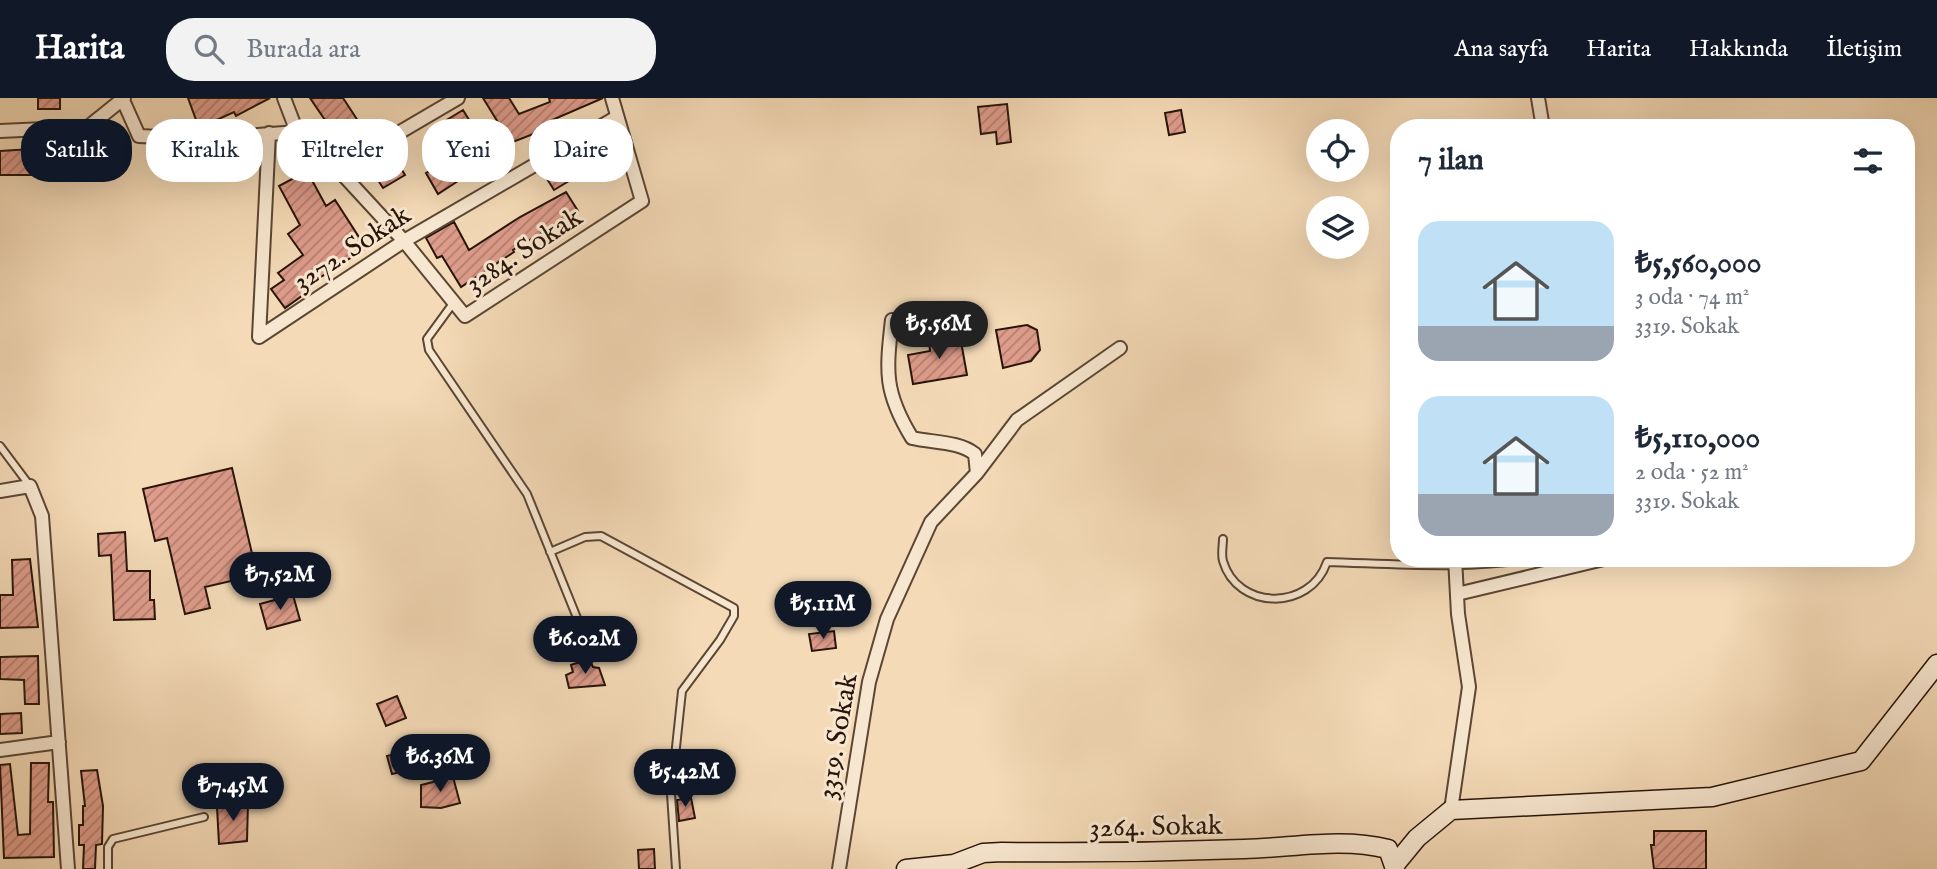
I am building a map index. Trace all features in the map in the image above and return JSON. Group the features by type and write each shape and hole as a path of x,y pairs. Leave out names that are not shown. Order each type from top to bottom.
{"street":[{"path":"284,98 292,119"},
{"path":"408,127 458,98"},
{"path":"612,98 617,117"},
{"path":"1538,98 1542,119"},
{"path":"0,131 88,127 123,99 139,136 204,139 277,133"},
{"name":"3284. Sokak","path":"454,302 465,316 642,201 617,117"},
{"name":"3272. Sokak","path":"269,134 258,337 404,241 617,117"},
{"path":"349,182 404,241 454,302"},
{"path":"891,320 887,364 894,409 912,438 938,445 962,445 975,454 977,473"},
{"name":"3319. Sokak","path":"839,869 869,681 887,619 932,522 977,473 1017,420 1120,348"},
{"path":"0,491 30,486 43,516 68,869"},
{"path":"1451,810 1469,687 1455,567"},
{"path":"1457,594 1570,567"},
{"path":"1394,868 1417,838 1451,810 1712,797 1861,761 1937,664"},
{"path":"0,750 59,741"},
{"name":"3264. Sokak","path":"906,869 978,862 1002,852 1247,849 1366,844 1388,849 1394,868"}],"lane":[{"path":"454,302 427,339 429,349 527,494 590,650"},
{"path":"0,446 30,486"},
{"path":"550,552 585,537 601,536 734,608 734,616 720,640 682,691 671,794 676,869"},
{"path":"1223,539 1223,561 1240,587 1273,600 1304,594 1322,576 1327,562 1390,562"},
{"path":"108,869 108,847 113,839 204,817"}],"building":[{"path":"38,98 60,98 60,109 38,109"},
{"path":"188,98 270,98 236,116 234,112 219,119 196,119"},
{"path":"310,98 343,98 357,119 324,119"},
{"path":"483,98 509,98 519,114 550,102 549,98 603,98 554,119 529,119 529,136 515,141 515,119 496,119"},
{"path":"1007,104 1011,142 997,144 996,132 981,134 978,107"},
{"path":"463,110 468,119 448,119"},
{"path":"1181,110 1185,132 1169,135 1165,113"},
{"path":"21,150 21,175 0,175 0,151"},
{"path":"286,182 313,182 326,206 335,200 366,248 307,286 310,290 285,308 271,289 284,280 278,273 303,255 288,234 300,225 279,186"},
{"path":"379,182 393,182 383,188"},
{"path":"431,182 456,182 438,194"},
{"path":"549,182 567,182 554,190"},
{"path":"566,192 578,211 513,250 514,252 461,287 442,256 437,258 426,238 454,222 469,250 520,217"},
{"path":"1027,325 1037,330 1040,350 1031,361 1003,368 996,330"},
{"path":"960,336 967,375 913,384 908,355 930,351 929,341"},
{"path":"232,468 257,575 205,587 210,608 185,614 167,538 155,541 143,489"},
{"path":"125,532 127,571 150,571 150,600 154,600 155,619 114,620 111,555 99,556 98,534"},
{"path":"30,559 38,627 0,628 0,595 13,595 12,560"},
{"path":"293,595 300,620 267,629 260,604"},
{"path":"834,631 836,648 812,651 809,634"},
{"path":"38,656 39,704 25,704 24,680 0,679 0,657"},
{"path":"589,659 593,667 599,668 605,685 569,688 566,675 573,672 571,665"},
{"path":"397,696 406,718 386,726 377,704"},
{"path":"21,713 22,733 0,734 0,714"},
{"path":"404,752 409,770 392,774 387,756"},
{"path":"31,763 49,763 48,802 53,802 54,857 4,858 0,765 10,764 18,835 30,834"},
{"path":"97,770 103,806 102,844 96,845 95,869 83,869 84,845 79,845 79,825 83,825 85,806 81,771"},
{"path":"453,777 460,803 441,808 421,807 421,785"},
{"path":"691,798 695,818 679,821 677,800"},
{"path":"248,803 247,841 219,844 217,807"},
{"path":"1654,831 1706,831 1706,869 1654,869 1651,845 1654,845"},
{"path":"654,849 655,869 639,869 638,850"}]}
